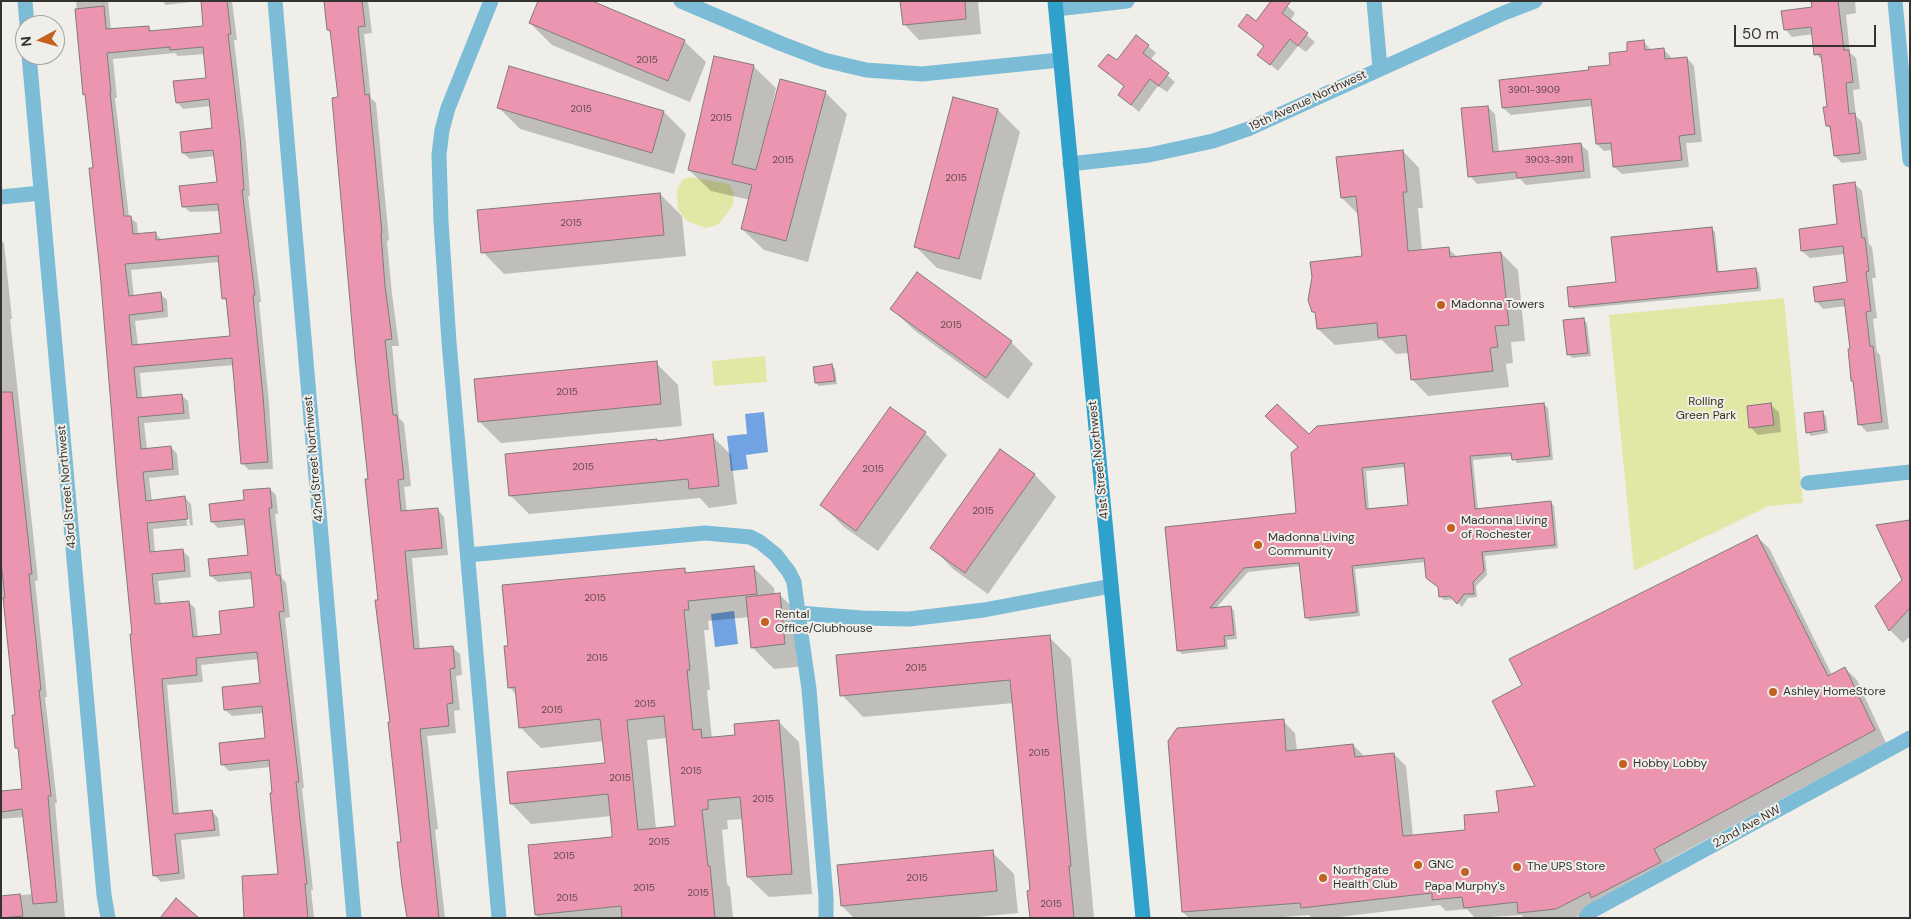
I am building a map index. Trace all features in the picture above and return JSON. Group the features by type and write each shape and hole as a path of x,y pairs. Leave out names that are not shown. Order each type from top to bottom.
{"main road":[{"name":"41st Street Northwest","path":"1055,5 1143,918"}],"street":[{"path":"25,1 26,15"},
{"name":"42nd Street Northwest","path":"275,1 354,918"},
{"path":"491,1 448,108 442,130 439,155 441,222 449,342 500,918"},
{"path":"682,1 824,60 866,70 922,74 1060,60"},
{"path":"1055,5 1127,1"},
{"path":"1374,1 1380,68"},
{"name":"19th Avenue Northwest","path":"1070,164 1149,155 1213,141 1248,129 1380,68 1535,1"},
{"path":"1894,1 1910,160"},
{"name":"43rd Street Northwest","path":"31,65 104,895 108,918"},
{"path":"1,197 41,193"},
{"path":"1808,484 1910,472"},
{"path":"468,555 684,534 714,533 750,537 760,542 776,555 794,582 809,689 826,897 826,918"},
{"path":"798,612 862,618 910,619 984,610 1112,586"},
{"name":"22nd Ave NW","path":"1590,916 1910,738"}],"green space":[{"path":"689,177 729,184 734,193 733,205 720,223 715,226 705,228 686,220 678,209 677,191 682,180"},
{"name":"Rolling Green Park","path":"1784,298 1803,503 1769,506 1634,571 1609,315"},
{"path":"765,356 767,382 714,386 712,361"}],"water":[{"path":"764,412 768,452 746,455 748,469 731,471 727,436 747,434 745,414"},
{"path":"734,611 738,644 715,647 711,614"}],"building":[{"path":"201,1 227,1 231,34 228,34 240,136 244,190 242,190 255,295 253,296 268,462 241,464 232,358 134,367 137,398 182,394 184,413 138,417 141,449 171,446 173,469 143,472 146,501 185,496 188,519 147,523 150,552 183,549 185,571 152,574 155,604 189,601 193,637 221,634 219,611 254,607 251,572 210,576 208,559 248,555 244,519 211,522 209,504 244,500 243,490 270,488 272,508 269,508 276,575 280,575 284,611 279,612 299,782 296,782 307,884 305,884 308,918 244,918 242,876 278,874 270,793 272,793 269,760 221,765 219,743 265,738 262,706 224,710 222,687 260,683 257,652 196,658 197,675 162,679 173,814 212,810 215,830 175,834 179,873 153,876 130,634 132,634 100,272 89,168 93,168 85,94 83,95 75,9 104,6 106,29 149,26 149,31 203,26","holes":["170,47 170,50 203,47 206,78 173,81 176,103 209,99 212,128 180,132 182,153 213,150 217,182 179,186 182,207 218,204 221,233 156,240 156,232 133,234 131,216 124,216 107,53","218,256 222,299 226,298 230,336 132,345 129,315 163,311 161,292 129,296 125,264"]},
{"path":"324,1 362,1 365,26 358,27 365,95 369,94 385,286 392,339 385,340 393,415 397,415 404,479 398,480 401,511 438,508 442,548 405,551 414,649 453,646 455,668 450,669 453,703 447,704 449,726 420,729 439,918 407,918 402,886 397,842 401,842 388,722 390,722 375,600 378,600 365,479 368,479 355,358 332,98 338,97 330,30 327,30"},
{"path":"538,1 592,1 685,40 668,81 529,23"},
{"path":"900,1 965,1 966,19 903,25"},
{"path":"1271,1 1291,1 1282,13 1308,33 1298,46 1290,39 1270,65 1257,55 1264,46 1238,26 1247,14 1256,21"},
{"path":"1811,1 1838,1 1844,50 1849,50 1853,82 1846,83 1849,114 1855,113 1860,153 1834,156 1830,126 1826,126 1823,107 1827,107 1821,54 1814,55 1811,27 1784,30 1781,11 1812,7"},
{"path":"1136,35 1149,45 1143,53 1169,73 1159,86 1150,79 1131,105 1118,95 1124,86 1098,66 1108,54 1117,60"},
{"path":"1644,40 1645,50 1664,48 1665,59 1687,57 1695,134 1679,136 1682,160 1613,167 1611,143 1596,144 1591,99 1502,108 1499,80 1589,70 1588,67 1610,65 1609,53 1627,51 1627,42"},
{"path":"714,56 754,65 732,164 756,170 780,79 826,91 786,241 741,229 752,185 688,170"},
{"path":"509,66 664,111 652,153 497,108"},
{"path":"953,97 998,109 959,259 914,247"},
{"path":"1488,106 1493,152 1581,143 1584,171 1517,178 1516,172 1468,177 1461,108"},
{"path":"1403,150 1407,192 1403,192 1408,251 1449,247 1450,257 1501,252 1509,325 1495,326 1498,347 1490,348 1493,371 1411,380 1406,335 1378,338 1377,323 1317,329 1315,312 1312,312 1308,300 1312,277 1310,262 1362,256 1356,196 1341,198 1336,157"},
{"path":"1855,182 1862,238 1865,238 1869,271 1866,272 1871,311 1866,312 1870,346 1873,346 1882,422 1858,425 1853,381 1851,381 1848,349 1850,349 1844,299 1815,302 1813,287 1847,282 1843,246 1801,251 1799,229 1837,224 1833,185"},
{"path":"660,193 664,235 481,253 477,210"},
{"path":"1712,227 1717,272 1756,268 1758,288 1569,307 1567,287 1616,282 1611,237"},
{"path":"917,272 1012,341 986,378 890,309"},
{"path":"1584,318 1588,353 1567,355 1563,320"},
{"path":"657,361 661,404 478,422 474,379"},
{"path":"832,364 835,381 815,383 813,367"},
{"path":"1,392 12,392 32,574 29,574 51,796 48,796 57,902 33,904 22,809 1,812 1,791 22,789 18,748 15,748 12,715 15,715 1,561"},
{"name":"Madonna Living Community","path":"1544,403 1550,456 1512,460 1511,453 1470,456 1475,509 1551,501 1555,545 1482,552 1484,571 1473,582 1474,594 1464,594 1457,604 1450,596 1439,597 1438,587 1426,578 1424,558 1352,566 1357,612 1305,618 1299,563 1244,568 1210,608 1231,606 1234,635 1224,636 1225,646 1177,651 1165,527 1296,513 1291,453 1298,447 1265,416 1277,404 1309,434 1317,426","holes":["1404,463 1408,505 1366,509 1362,468"]},
{"path":"1771,403 1774,425 1749,428 1747,406"},
{"path":"890,407 926,432 856,531 820,505"},
{"path":"1823,411 1825,430 1806,433 1804,413"},
{"path":"713,434 719,486 689,489 688,479 509,496 505,454 657,439 657,441"},
{"path":"1000,449 1035,474 965,573 930,548"},
{"path":"1910,520 1910,608 1889,631 1875,606 1902,580 1876,525"},
{"path":"1757,535 1828,676 1845,667 1875,730 1654,849 1661,862 1591,898 1589,892 1556,909 1518,913 1517,902 1464,908 1462,897 1432,900 1432,893 1301,908 1300,903 1182,912 1168,741 1177,728 1284,719 1286,751 1353,744 1355,757 1394,753 1403,836 1465,830 1464,815 1499,812 1496,791 1535,786 1492,701 1522,685 1509,659"},
{"path":"754,566 757,594 688,601 689,610 684,610 693,730 701,729 702,738 735,735 734,724 779,720 792,874 747,877 740,797 708,800 708,809 702,810 715,918 622,918 621,906 535,915 528,845 612,837 608,794 510,804 507,772 605,763 600,719 519,728 515,687 508,688 504,646 508,646 502,585 685,568 685,573","holes":["664,716 675,826 638,830 627,720"]},
{"path":"780,593 785,644 751,648 746,597"},
{"path":"1050,635 1074,918 1030,918 1027,891 1030,890 1010,680 840,696 836,655"},
{"path":"993,850 997,891 841,906 837,865"},
{"path":"20,894 23,916 1,918 1,896"},
{"path":"176,898 199,918 160,918"}],"place":[{"name":"Madonna Towers","path":"1441,305"},
{"name":"Madonna Living of Rochester","path":"1451,528"},
{"name":"Madonna Living Community","path":"1258,545"},
{"name":"Rental Office/Clubhouse","path":"765,622"},
{"name":"Ashley HomeStore","path":"1773,692"},
{"name":"Hobby Lobby","path":"1623,764"},
{"name":"GNC","path":"1418,865"},
{"name":"The UPS Store","path":"1517,867"},
{"name":"Papa Murphy's","path":"1465,872"},
{"name":"Northgate Health Club","path":"1323,878"}]}
